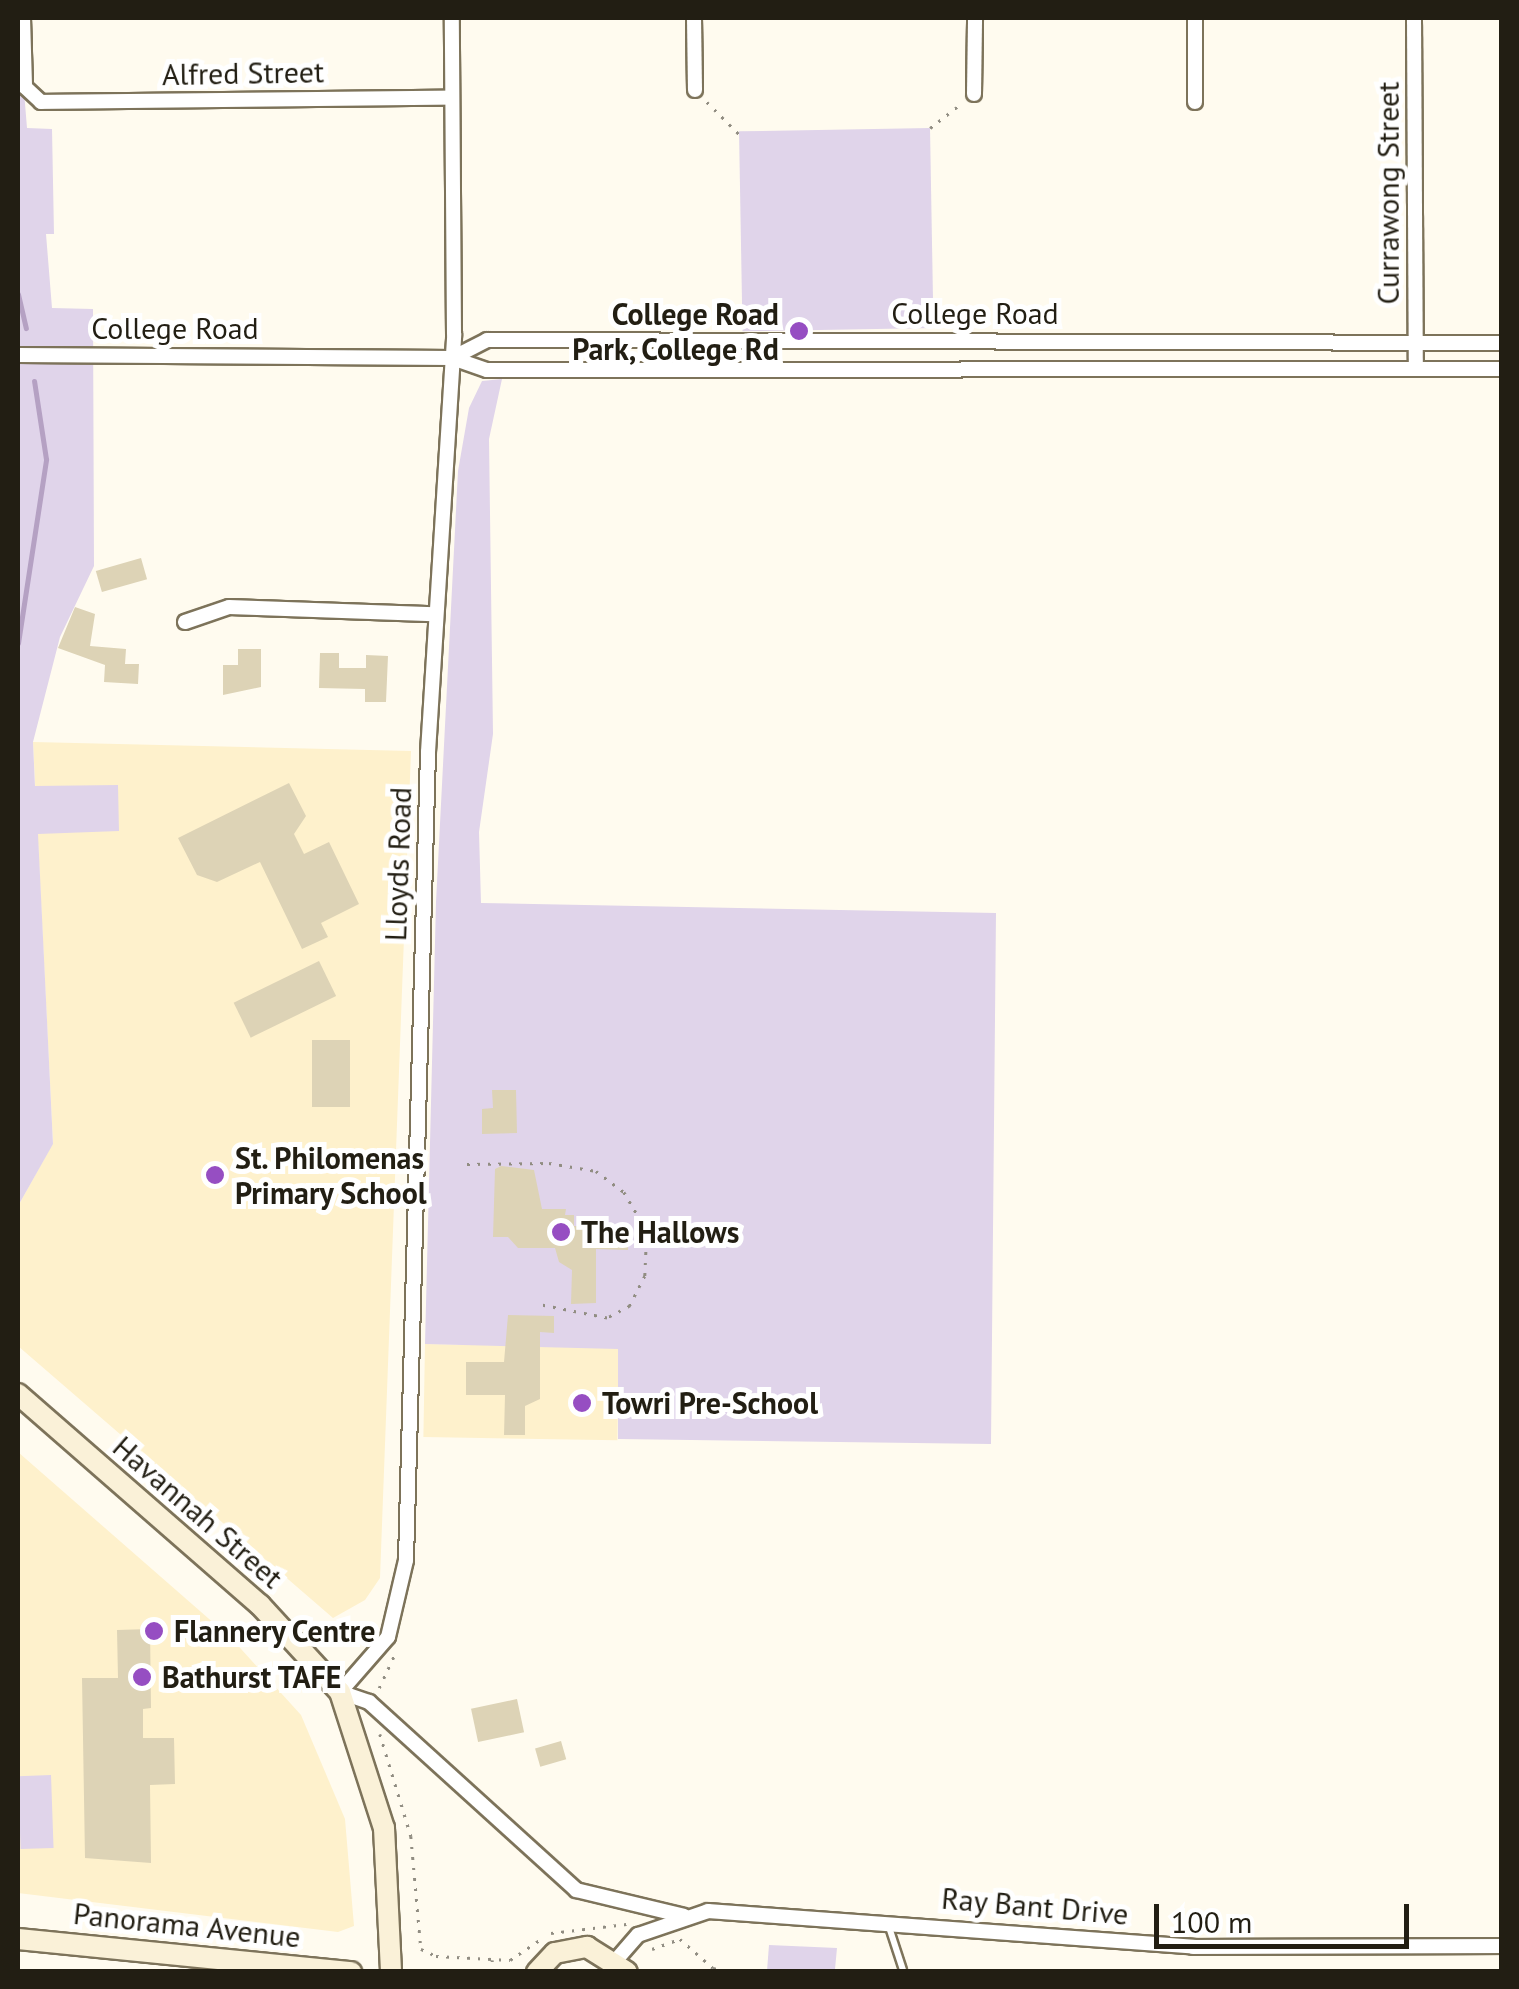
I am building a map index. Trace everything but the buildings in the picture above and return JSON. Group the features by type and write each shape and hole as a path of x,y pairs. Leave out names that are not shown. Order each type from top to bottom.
{"street":[{"name":"Alfred Street","path":"23,18 24,87 35,101 452,98"},
{"name":"Lloyds Road","path":"340,1692 388,1637 406,1560 434,614 452,358 452,18"},
{"path":"694,18 695,90"},
{"path":"974,94 975,18"},
{"path":"1195,18 1195,102"},
{"name":"Currawong Street","path":"1414,18 1416,368"},
{"name":"College Road","path":"452,358 488,340 1502,343"},
{"name":"College Road","path":"18,355 452,358 487,370 1502,369"},
{"path":"185,622 229,607 434,614"},
{"name":"Havannah Street","path":"18,1394 260,1605 340,1692 384,1828 391,1972"},
{"name":"Ray Bant Drive","path":"340,1692 375,1707 576,1890 684,1916"},
{"name":"Ray Bant Drive","path":"622,1966 638,1935 684,1916 735,1912 887,1920 1193,1947 1502,1946"},
{"name":"Panorama Avenue","path":"18,1939 351,1972"},
{"path":"537,1972 570,1948 602,1950 622,1966"}],"lane":[{"path":"887,1920 904,1970"}],"path":[{"path":"695,90 738,134"},
{"path":"930,128 974,94"},
{"path":"467,1164 549,1163 596,1172 624,1192 647,1232 645,1276 630,1306 607,1318 584,1318 536,1304"},
{"path":"398,1656 375,1707 410,1836 417,1940 436,1956 492,1958 490,1972"},
{"path":"647,1945 657,1952 680,1939 713,1968 732,1972"}],"shaded area":[{"path":"18,18 27,128 52,129 54,234 46,234 52,308 93,309 94,566 60,637 33,742 35,786 118,785 119,831 38,834 53,1144 18,1206"},
{"path":"930,128 933,328 743,331 739,131"},
{"path":"502,379 489,439 493,734 479,832 481,903 996,913 991,1444 618,1439 618,1349 425,1344 436,902 458,471 469,408 482,381"},
{"name":"St. Philomenas Primary School","path":"33,742 411,751 380,1578 365,1600 333,1618 18,1346 18,1206 53,1143"},
{"path":"425,1344 619,1347 617,1440 423,1437"},
{"name":"Bathurst TAFE","path":"18,1452 232,1639 301,1715 345,1819 354,1926 338,1932 18,1893"},
{"path":"51,1775 54,1848 21,1849 18,1776"},
{"path":"769,1945 837,1948 835,1969 767,1971"}],"waterway":[{"path":"18,294 26,328"},
{"path":"18,643 46,459 34,381"}],"place":[{"name":"College Road Park, College Rd","path":"799,331"},
{"name":"St. Philomenas Primary School","path":"215,1175"},
{"name":"The Hallows","path":"561,1232"},
{"name":"Towri Pre-School","path":"582,1403"},
{"name":"Flannery Centre","path":"154,1631"},
{"name":"Bathurst TAFE","path":"142,1677"}]}
